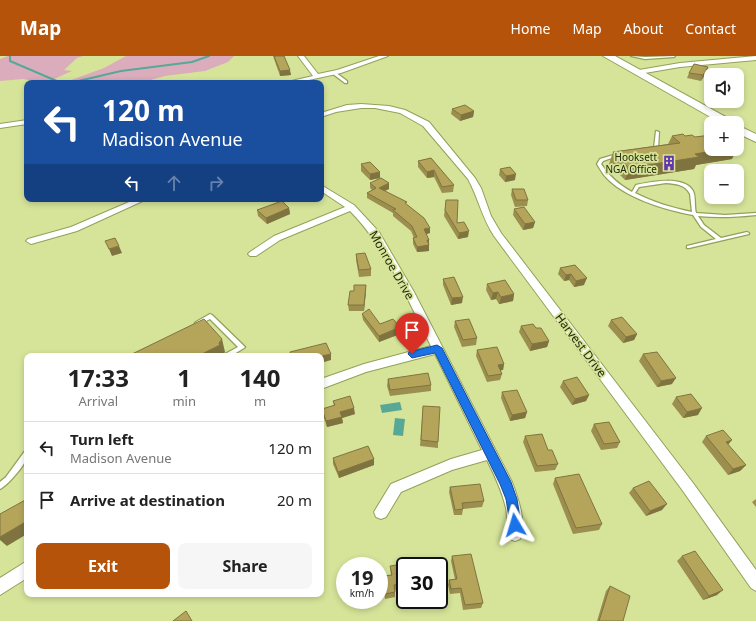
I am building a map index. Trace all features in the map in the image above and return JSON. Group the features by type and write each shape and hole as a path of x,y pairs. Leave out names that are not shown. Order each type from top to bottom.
{"main road":[{"path":"608,56 717,116"},
{"path":"744,132 756,139"}],"street":[{"path":"301,56 317,77"},
{"path":"302,80 334,73 385,56"},
{"path":"639,72 680,65 756,58"},
{"name":"Harvest Drive","path":"324,114 339,109 370,106 406,112 418,117 426,124 471,178 477,188 487,216 498,234 688,487 756,583"},
{"path":"0,126 24,122"},
{"name":"Monroe Drive","path":"324,190 351,207 365,221 374,232 409,292 511,499 515,516 516,534"},
{"path":"31,241 74,229 136,202"},
{"path":"253,254 277,238 351,207"},
{"path":"324,383 364,368 437,348"},
{"path":"381,512 396,488 451,465 490,454"},
{"path":"0,587 24,571"}],"lane":[{"path":"632,56 645,58 674,56"},
{"path":"334,73 346,82"},
{"path":"644,151 656,149 657,132"},
{"path":"626,154 613,155 601,160 598,164 608,177 633,194 658,204 694,214 756,214"},
{"path":"633,194 637,186 656,183 677,183 686,186 691,191 694,214 705,228 719,240"},
{"path":"689,247 747,233"},
{"path":"191,327 210,316 242,347 232,353"},
{"path":"0,486 8,479 24,457"}],"shaded area":[{"path":"8,56 83,56 77,58 64,70 72,71 49,80 23,79 0,81 0,59"},
{"path":"126,56 234,56 228,62 205,71 165,76 151,80 71,80 104,68"}],"water":[{"path":"400,402 402,410 382,413 380,405"},
{"path":"395,418 405,419 403,436 393,435"}],"building":[{"path":"274,56 284,56 290,70 280,71"},
{"path":"694,64 708,67 704,68 703,75 689,73"},
{"path":"465,105 474,111 461,115 452,109"},
{"path":"683,134 685,136 692,135 695,137 704,136 704,152 695,154 699,157 629,168 613,152 680,143 672,136"},
{"path":"431,158 454,185 442,187 434,170 427,172 418,161"},
{"path":"370,162 380,172 370,174 361,164"},
{"path":"510,167 516,174 506,176 500,169"},
{"path":"381,178 389,183 379,188 407,202 405,203 424,218 430,228 424,229 429,240 427,240 429,245 417,247 413,238 417,237 412,226 393,210 396,209 367,193 376,188 370,183"},
{"path":"512,189 524,189 528,200 516,200"},
{"path":"446,200 458,200 457,223 464,222 469,231 459,233 445,210"},
{"path":"279,202 283,202 289,208 266,218 257,210"},
{"path":"524,207 535,222 525,224 514,209"},
{"path":"115,238 119,246 109,249 105,241"},
{"path":"365,253 371,269 359,270 356,254"},
{"path":"575,265 587,278 576,281 571,274 566,275 560,268"},
{"path":"454,277 463,297 452,298 443,279"},
{"path":"505,280 514,294 501,297 498,292 493,293 487,284"},
{"path":"354,285 366,285 364,305 348,305 350,291 354,291"},
{"path":"369,309 380,324 393,319 400,327 379,336 362,314"},
{"path":"622,317 637,334 626,337 611,320"},
{"path":"204,319 222,339 219,343 220,345 204,353 134,353"},
{"path":"469,319 477,338 463,340 455,321"},
{"path":"533,324 536,328 541,328 549,341 532,344 521,326"},
{"path":"326,343 331,354 324,355 324,353 290,352"},
{"path":"497,347 504,364 498,365 502,374 488,376 477,350"},
{"path":"657,352 676,378 661,381 643,354"},
{"path":"428,373 431,385 390,390 388,379"},
{"path":"577,377 589,395 575,399 563,381"},
{"path":"517,390 527,412 512,415 502,392"},
{"path":"691,394 702,408 687,412 676,397"},
{"path":"350,396 354,408 340,412 342,417 326,421 324,408 335,405 333,401"},
{"path":"423,406 440,407 438,442 421,440"},
{"path":"609,422 620,442 604,444 594,424"},
{"path":"723,430 732,440 726,442 746,465 733,469 706,436"},
{"path":"542,434 548,450 552,450 558,464 537,466 525,436"},
{"path":"368,446 374,459 338,472 333,458"},
{"path":"579,474 602,524 576,528 555,478"},
{"path":"649,481 667,504 650,511 633,488"},
{"path":"480,484 484,501 462,503 463,509 455,510 450,487"},
{"path":"24,501 24,523 0,537 0,514"},
{"path":"695,551 723,590 709,596 682,556"},
{"path":"471,554 483,603 465,605 461,588 451,589 449,580 457,579 452,556"},
{"path":"396,565 396,585 394,585 395,592 388,593 388,575 392,575 390,566"},
{"path":"610,586 630,596 623,621 599,621"},
{"path":"186,611 192,621 173,621"}],"waterway":[{"path":"10,56 10,61 54,80"},
{"path":"83,80 121,71 192,62 209,56"}],"place":[{"name":"Hooksett NGA Office","path":"669,163"}],"route":[{"path":"412,354 437,348 505,482 515,516 515,525"}]}
